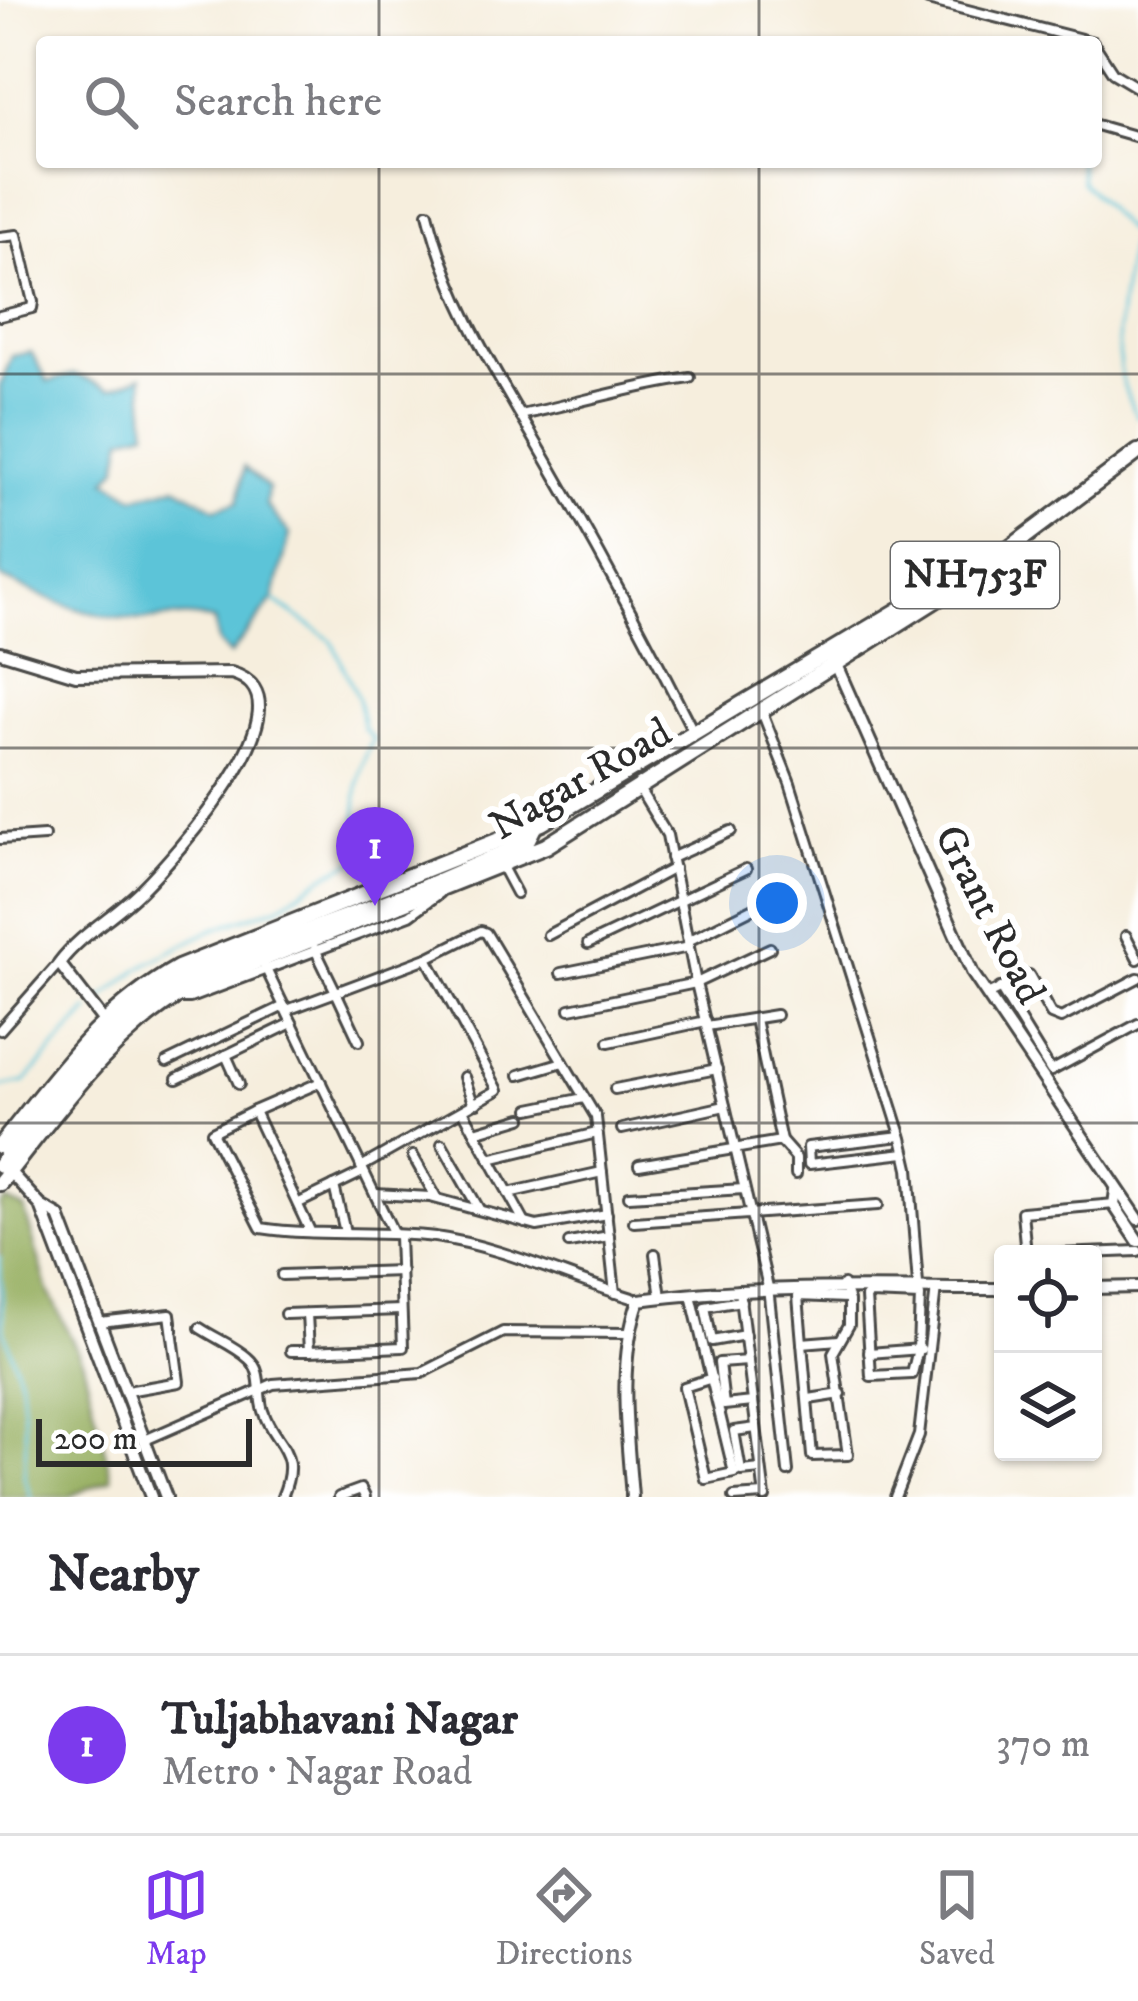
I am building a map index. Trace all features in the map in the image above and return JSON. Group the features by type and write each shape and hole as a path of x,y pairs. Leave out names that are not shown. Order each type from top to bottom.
{"highway":[{"name":"Nagar Road","path":"3,1173 128,1029 173,998 554,842 761,711 996,549 1138,440"},
{"name":"Nagar Road","path":"3,1142 103,1020 141,989 178,968 538,825 833,658 1001,556 1138,452"},
{"path":"3,1173 35,1118 129,1014 183,977 415,891 526,843 538,825 554,842"},
{"path":"3,1142 3,1173"}],"street":[{"path":"928,0 1064,36"},
{"path":"1102,56 1113,73 1138,88"},
{"path":"1102,127 1138,137"},
{"path":"428,213 440,263 461,310 694,733"},
{"path":"0,237 17,235 33,305 0,316"},
{"path":"521,415 610,397 626,387 690,378"},
{"path":"0,652 76,675 230,673 250,682 258,703 246,754 213,805 150,881 73,945 0,1030"},
{"name":"Grant Road","path":"833,658 973,974 1118,1198 1138,1241"},
{"path":"761,711 790,783 902,1136 918,1285"},
{"path":"638,787 667,835 696,982 768,1288 788,1471"},
{"path":"548,935 731,830"},
{"path":"0,839 44,836"},
{"path":"501,866 515,893"},
{"path":"588,944 746,868"},
{"path":"173,998 190,998 410,914 446,889"},
{"path":"561,973 689,944 760,905"},
{"path":"167,1062 285,1008 486,932 596,1118 615,1293"},
{"path":"1126,936 1138,959"},
{"path":"570,1010 696,982 770,948"},
{"path":"315,949 359,1041"},
{"path":"299,1203 497,1092 498,1085 427,958"},
{"path":"58,963 103,1020"},
{"path":"265,967 396,1234 401,1271 403,1347 291,1351"},
{"path":"987,995 1029,975 1051,1014 1061,1018 1138,978"},
{"path":"1000,988 1051,1071 1138,1024"},
{"path":"609,1042 776,1015"},
{"path":"755,1018 781,1141 796,1158 796,1174"},
{"path":"178,1079 292,1023"},
{"path":"226,1055 239,1084"},
{"path":"519,1075 563,1062"},
{"path":"615,1089 717,1069"},
{"path":"464,1077 472,1100 478,1103"},
{"path":"321,1082 212,1132 258,1226 396,1234 469,1245 639,1300 691,1293 740,1295"},
{"path":"530,1109 584,1097"},
{"path":"622,1130 725,1106"},
{"path":"254,1111 310,1231"},
{"path":"464,1112 525,1224"},
{"path":"475,1132 522,1118"},
{"path":"489,1159 597,1133"},
{"path":"902,1136 808,1147 809,1164 905,1153"},
{"path":"639,1165 781,1141"},
{"path":"442,1144 479,1209"},
{"path":"413,1156 436,1198"},
{"path":"508,1192 602,1172"},
{"path":"3,1173 58,1216 166,1497"},
{"path":"334,1186 345,1232"},
{"path":"629,1196 745,1189"},
{"path":"375,1194 436,1198 543,1226 607,1214"},
{"path":"1025,1245 1022,1212 1118,1198"},
{"name":"Grant Road","path":"1118,1198 1138,1219"},
{"path":"634,1222 878,1205"},
{"path":"41,1206 151,1497"},
{"path":"569,1244 609,1236"},
{"path":"1102,1252 1138,1251"},
{"path":"655,1253 661,1297"},
{"path":"282,1275 401,1271"},
{"path":"846,1290 849,1325 833,1353 848,1455 812,1456 798,1296 846,1290 918,1285 994,1289"},
{"path":"896,1497 920,1435 936,1286"},
{"path":"1102,1288 1138,1287"},
{"path":"745,1334 712,1341 705,1307 768,1288 846,1290"},
{"path":"691,1293 712,1378 734,1473 706,1479 684,1387 712,1378"},
{"path":"919,1294 918,1349 915,1371 910,1375 872,1377 866,1297 919,1294"},
{"path":"734,1497 765,1496 740,1295"},
{"path":"632,1497 626,1407 630,1333 639,1300"},
{"path":"285,1314 401,1310"},
{"path":"100,1322 170,1314 178,1382 128,1395 115,1404"},
{"path":"307,1314 309,1351"},
{"path":"200,1328 251,1359 262,1388 263,1414 283,1442 289,1462 290,1478 282,1497"},
{"path":"145,1440 281,1381 422,1373 503,1332 630,1333"},
{"path":"802,1343 839,1340"},
{"path":"869,1354 929,1348"},
{"path":"748,1361 719,1363 724,1406 753,1402"},
{"path":"809,1399 841,1394"},
{"path":"756,1428 734,1431 741,1471 761,1469"},
{"path":"339,1497 361,1489 364,1497"}],"green space":[{"path":"5,1200 24,1208 48,1291 83,1362 112,1479 67,1497 0,1497 0,1205"}],"water":[{"path":"31,352 48,382 74,374 111,389 142,376 147,431 124,437 118,467 107,480 135,497 176,486 215,508 238,502 244,467 268,488 266,505 290,534 273,600 230,655 218,643 214,621 94,614 0,577 0,387 12,356"}],"waterway":[{"path":"1080,168 1082,182 1131,235 1119,352 1127,396 1138,417"},
{"path":"100,1000 141,967 211,930 277,907 332,871 362,858 357,797 373,739 364,729 358,699 332,641 273,600"},
{"path":"0,1087 25,1082 89,1010"},
{"path":"0,1257 4,1331 21,1382 24,1477 31,1497"}],"place":[{"name":"Tuljabhavani Nagar","path":"375,906"}]}
